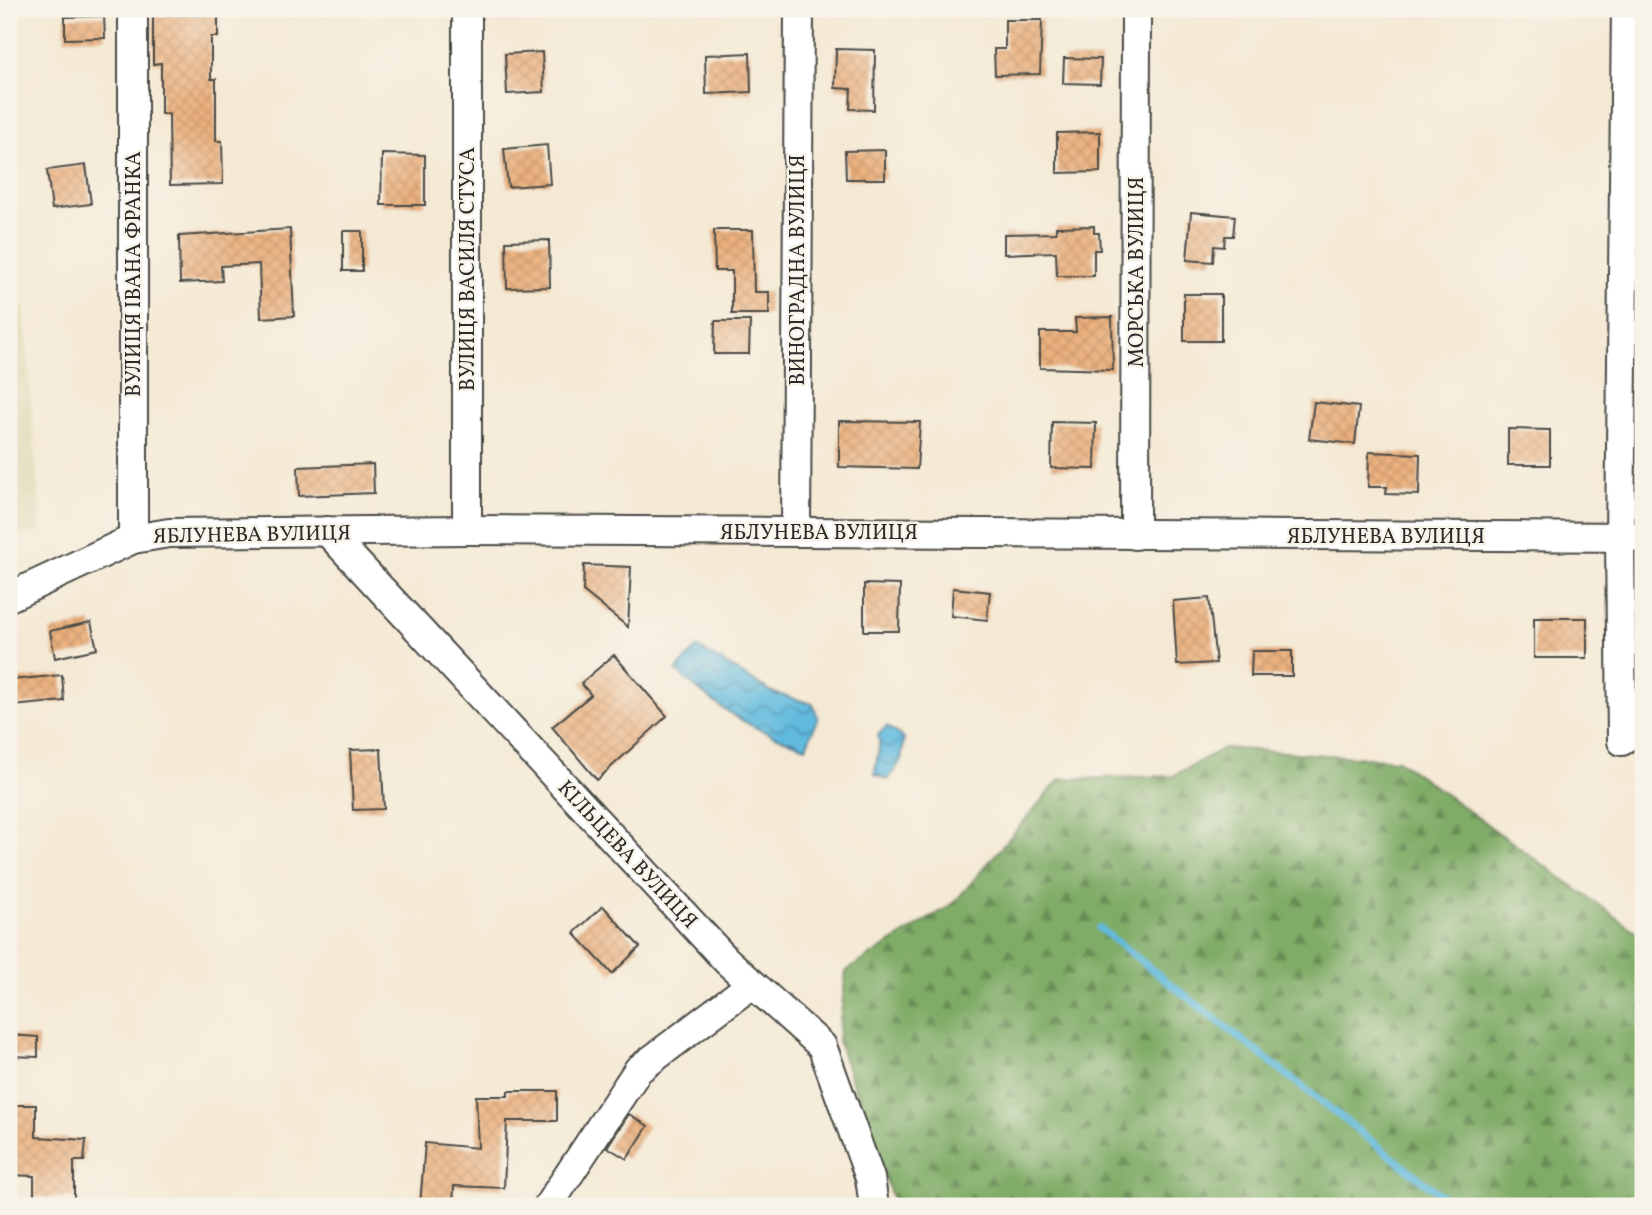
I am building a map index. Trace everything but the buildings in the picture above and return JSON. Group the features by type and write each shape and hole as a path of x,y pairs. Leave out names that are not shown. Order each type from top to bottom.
{"street":[{"name":"ВУЛИЦЯ ІВАНА ФРАНКА","path":"133,9 133,539"},
{"name":"ВУЛИЦЯ ВАСИЛЯ СТУСА","path":"467,9 467,530"},
{"name":"ВИНОГРАДНА ВУЛИЦЯ","path":"796,532 799,9"},
{"name":"МОРСЬКА ВУЛИЦЯ","path":"1135,535 1136,9"},
{"path":"1622,741 1632,537 1626,9"},
{"name":"ЯБЛУНЕВА ВУЛИЦЯ","path":"9,597 133,539 169,533 467,530 1632,537"},
{"name":"КІЛЬЦЕВА ВУЛИЦЯ","path":"327,531 718,951 822,1046 870,1178 874,1206"},
{"path":"548,1206 638,1070 752,984"}],"shaded area":[{"path":"9,305 24,305 41,532 9,534"}],"green space":[{"path":"1224,748 1398,760 1643,937 1643,1206 895,1206 838,1041 846,971 954,903 1060,779 1173,776"}],"water":[{"path":"697,647 774,693 813,704 818,718 806,747 768,733 736,717 676,671"},
{"path":"887,726 904,739 901,760 888,780 875,774 878,735"}],"waterway":[{"path":"1099,928 1455,1206"}]}
